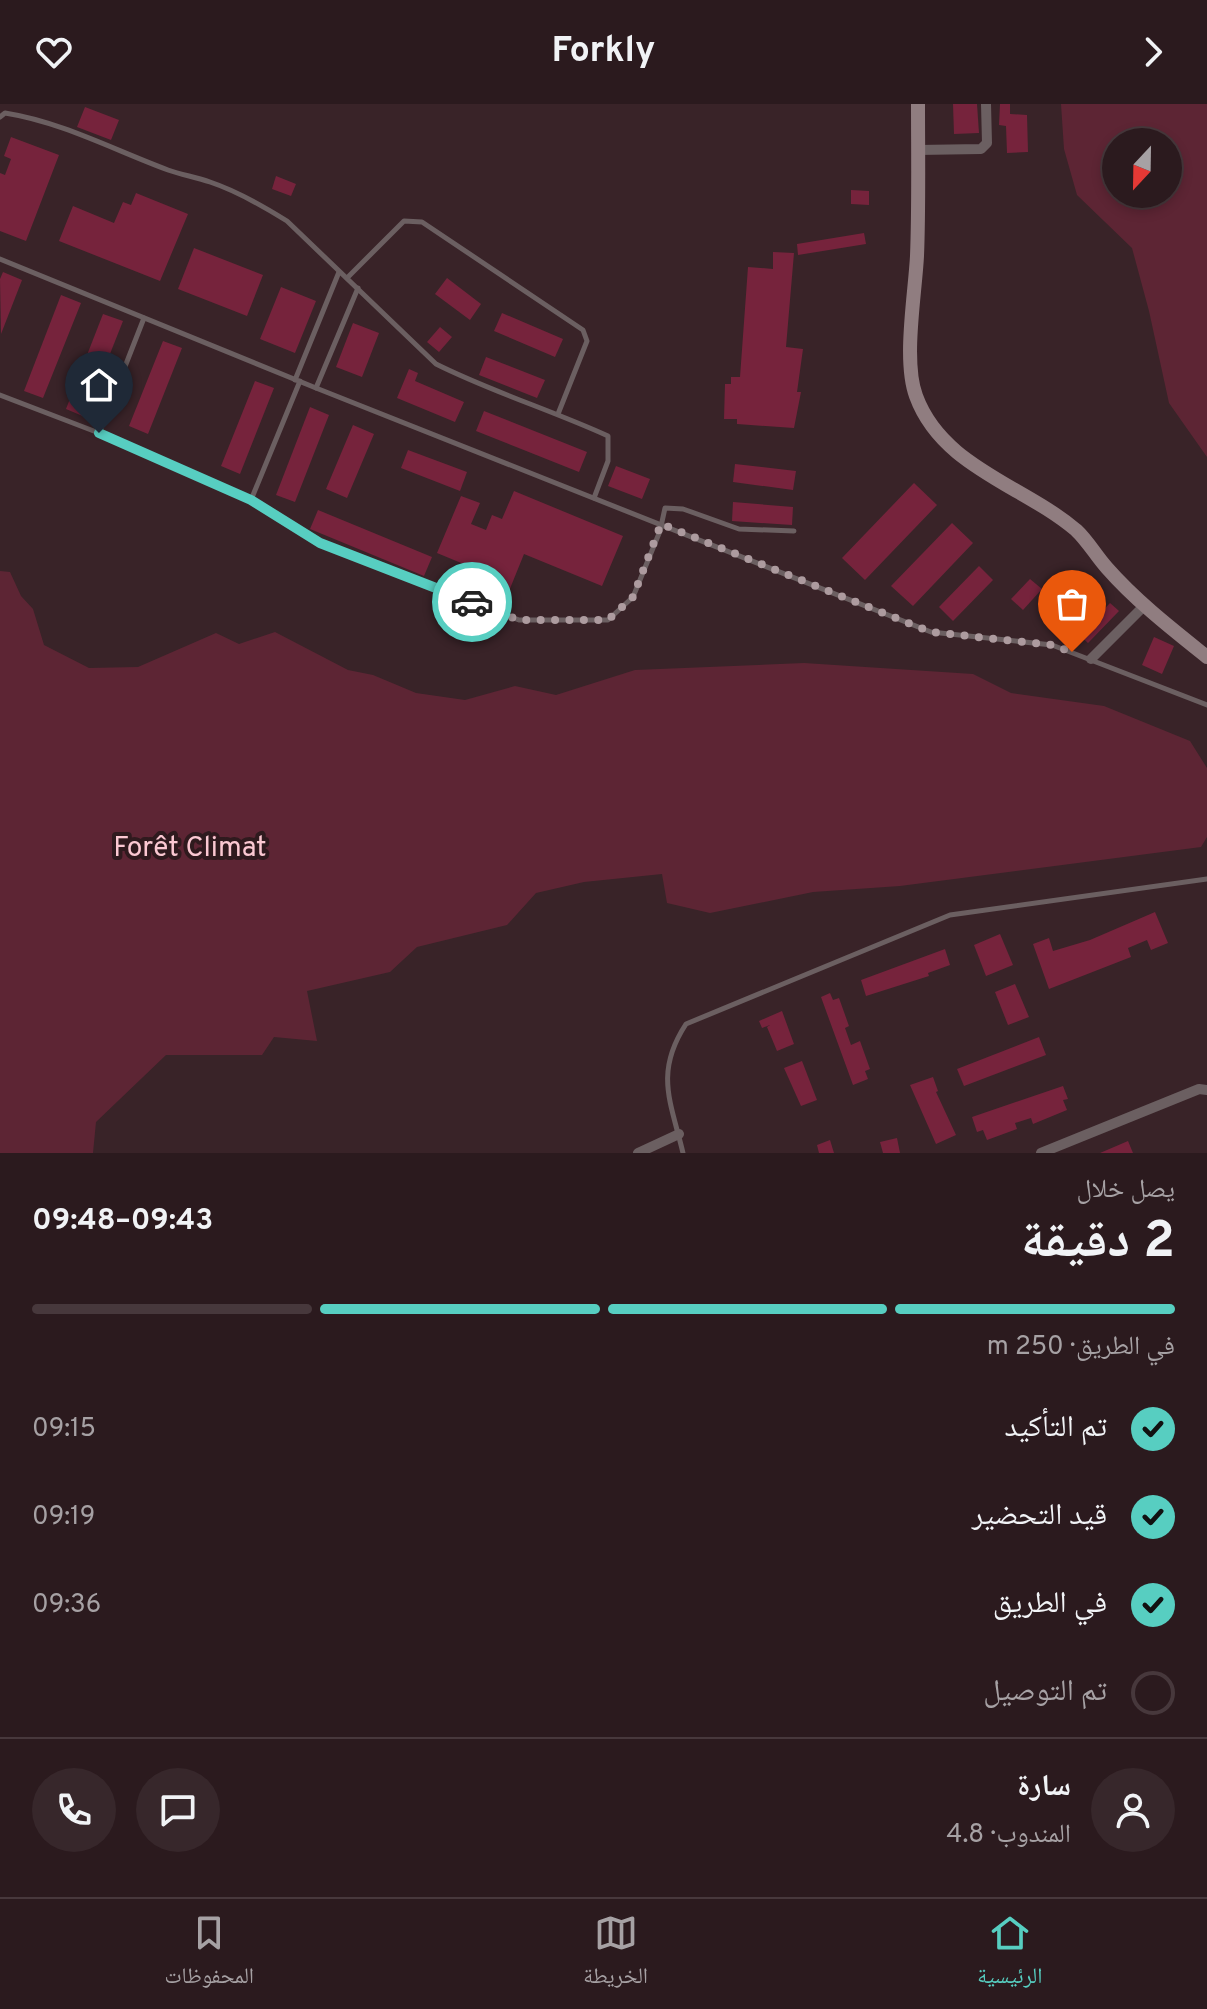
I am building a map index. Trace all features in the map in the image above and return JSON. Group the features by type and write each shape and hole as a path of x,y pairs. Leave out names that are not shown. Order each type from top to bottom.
{"main road":[{"path":"918,104 917,255 910,366 915,394 928,421 946,442 992,478 1063,519 1145,605 1207,657"}],"street":[{"path":"918,150 981,149 987,143 986,104"},
{"path":"1091,659 1145,605"},
{"path":"1041,1153 1199,1089 1207,1090"},
{"path":"638,1153 679,1134"}],"lane":[{"path":"0,117 5,113 66,128 170,170 212,182 287,221 436,364 608,436 608,461 594,498"},
{"path":"347,278 404,221 422,222 583,330 587,341 558,414"},
{"path":"0,259 931,632 1052,645 1207,705"},
{"path":"251,500 339,272"},
{"path":"316,388 358,288"},
{"path":"99,433 144,318"},
{"path":"0,395 99,433 251,500 320,543 519,620 608,620 633,597 665,508 683,509 739,529 794,531"},
{"path":"683,1153 666,1070 677,1037 686,1024 950,915 1207,879"}],"green space":[{"path":"1061,104 1207,104 1207,457 1169,403 1132,248 1077,195 1064,149"},
{"name":"Forêt Climat","path":"0,571 10,572 21,596 33,609 44,645 89,668 138,667 216,633 239,644 275,632 348,670 373,675 416,693 465,700 515,686 556,695 635,670 804,663 973,674 1011,693 1104,706 1190,741 1207,768 1207,837 1201,847 900,886 813,892 710,913 667,903 662,874 584,882 536,893 507,925 417,947 390,972 307,991 317,1041 274,1037 262,1055 166,1055 96,1122 93,1153 0,1153"}],"building":[{"path":"953,104 977,104 979,133 954,134"},
{"path":"1000,104 1010,104 1010,114 1027,115 1028,152 1007,153 1006,126 999,125"},
{"path":"85,107 119,120 111,140 77,127"},
{"path":"11,137 59,155 26,241 0,231 0,173 5,175 11,159 4,156"},
{"path":"276,176 296,184 291,196 272,189"},
{"path":"851,190 869,191 869,205 851,204"},
{"path":"136,193 188,214 160,281 59,241 73,206 114,223 123,202 131,205"},
{"path":"864,233 866,244 798,255 797,244"},
{"path":"194,248 263,275 247,316 178,289"},
{"path":"773,252 794,253 786,347 803,349 797,392 801,392 794,428 737,424 737,419 724,419 725,384 731,384 731,377 740,377 748,267 773,269"},
{"path":"3,272 22,280 1,334 0,279"},
{"path":"447,278 481,304 470,320 435,294"},
{"path":"281,287 316,301 295,353 260,339"},
{"path":"61,295 81,303 43,398 24,391"},
{"path":"502,313 563,339 555,357 494,331"},
{"path":"103,314 123,321 85,417 66,409"},
{"path":"353,323 379,333 362,377 336,367"},
{"path":"440,327 452,337 439,352 427,342"},
{"path":"163,341 182,348 148,434 129,426"},
{"path":"486,357 545,380 537,398 479,375"},
{"path":"409,369 418,373 415,381 464,402 455,422 397,398"},
{"path":"255,381 274,388 240,474 221,466"},
{"path":"310,407 329,415 295,502 276,495"},
{"path":"484,411 587,452 579,472 476,431"},
{"path":"353,425 374,434 347,498 326,489"},
{"path":"408,450 467,472 460,491 401,468"},
{"path":"735,464 796,471 793,490 733,482"},
{"path":"616,466 650,479 642,499 608,486"},
{"path":"914,483 937,505 865,580 842,558"},
{"path":"514,491 623,536 602,586 524,554 505,601 458,582 466,565 437,553 461,496 480,503 471,524 486,530 492,515 502,519"},
{"path":"733,502 793,507 792,525 732,521"},
{"path":"318,510 432,557 424,576 310,529"},
{"path":"952,523 973,543 913,606 891,586"},
{"path":"979,566 993,580 953,621 939,607"},
{"path":"1030,579 1042,589 1023,610 1011,599"},
{"path":"1076,603 1094,620 1110,603 1119,611 1088,643 1060,617"},
{"path":"1154,637 1174,646 1162,674 1142,665"},
{"path":"1155,912 1168,943 1151,950 1147,940 1128,948 1131,957 1049,989 1033,944 1049,938 1053,951 1090,940"},
{"path":"1000,934 1013,965 986,976 974,945"},
{"path":"945,949 950,965 928,973 929,976 866,996 861,980"},
{"path":"1015,984 1029,1017 1008,1025 995,992"},
{"path":"830,993 833,1000 839,998 849,1026 845,1028 851,1045 860,1041 870,1069 865,1071 868,1079 853,1085 821,997"},
{"path":"782,1011 794,1044 777,1051 767,1027 770,1025 762,1028 759,1021"},
{"path":"1039,1037 1046,1055 964,1086 957,1069"},
{"path":"802,1061 817,1100 801,1106 784,1068"},
{"path":"933,1077 936,1092 956,1135 936,1144 910,1085"},
{"path":"1063,1086 1068,1099 1063,1100 1067,1110 1033,1124 1031,1118 1015,1123 1017,1129 987,1140 983,1130 977,1132 972,1117"},
{"path":"897,1138 900,1153 883,1153 880,1142"},
{"path":"830,1140 834,1153 819,1153 817,1145"},
{"path":"1128,1141 1133,1153 1100,1153"}],"way so far":[{"path":"472,602 519,620 608,620 633,597 661,524 931,632 1052,645 1072,652"}],"route":[{"path":"99,433 251,500 320,543 472,602"}]}
